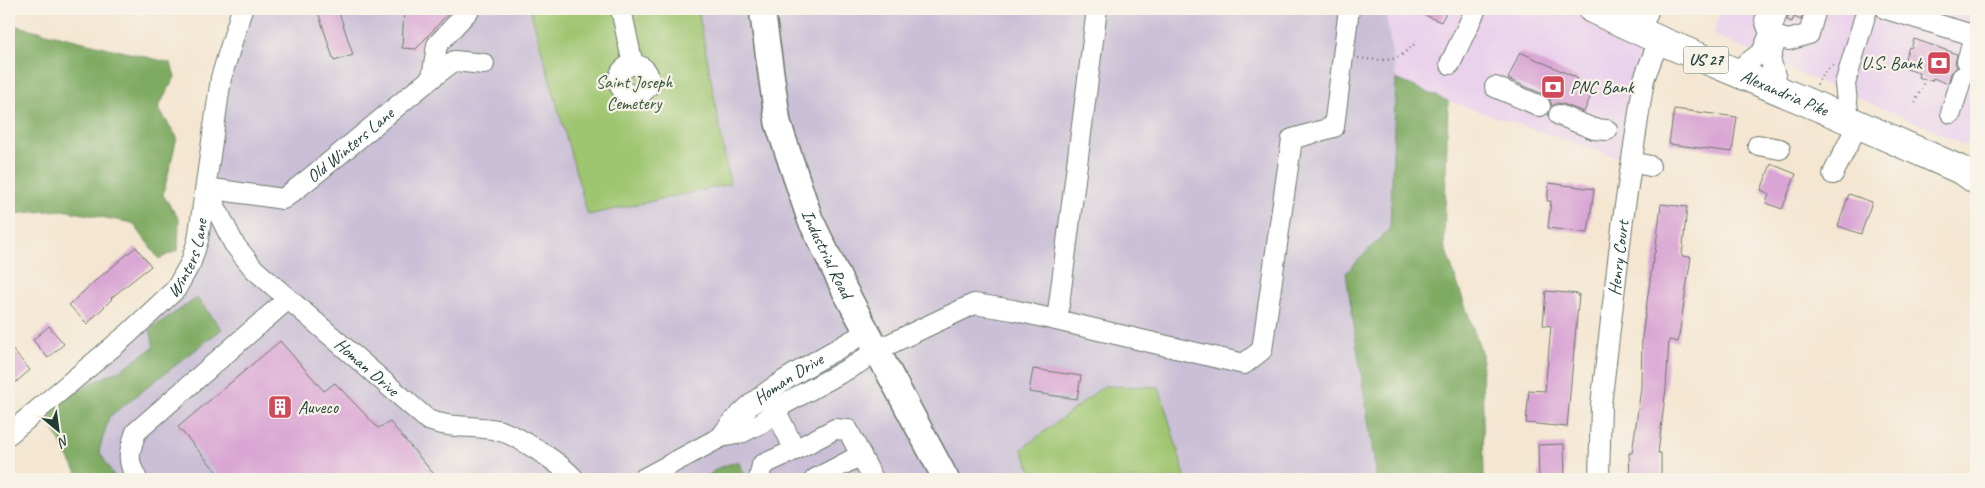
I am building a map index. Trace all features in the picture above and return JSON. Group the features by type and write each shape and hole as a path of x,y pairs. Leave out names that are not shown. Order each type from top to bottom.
{"highway":[{"name":"Alexandria Pike","path":"1592,9 1649,26 1735,72 1854,122 1963,171 1976,180"}],"main road":[{"name":"Industrial Road","path":"762,9 774,97 788,154 810,219 872,341 946,479"}],"street":[{"name":"Winters Lane","path":"9,434 128,334 176,289 191,262 198,240 221,78 242,9"},
{"path":"432,78 437,45 470,9"},
{"path":"620,9 633,65"},
{"path":"1057,320 1097,9"},
{"name":"Homan Drive","path":"643,479 721,437 730,424 771,401 776,385 872,341 974,304 1013,310 1244,364 1262,350 1292,139 1334,127 1349,9"},
{"path":"1450,64 1476,9"},
{"path":"1773,25 1789,40 1809,34 1816,9"},
{"path":"1821,108 1845,84 1867,9"},
{"path":"1886,9 1976,35 1950,113"},
{"path":"1735,72 1762,52 1773,25"},
{"path":"1773,25 1770,58 1779,90"},
{"name":"Henry Court","path":"1599,479 1600,427 1623,219 1641,164 1644,79 1649,26"},
{"name":"Old Winters Lane","path":"206,188 283,199 327,166 454,61 484,64"},
{"path":"1833,174 1854,122 1845,84"},
{"path":"1495,87 1540,106"},
{"path":"1559,115 1594,129 1607,130"},
{"path":"1758,145 1780,148"},
{"name":"Homan Drive","path":"206,188 234,244 254,269 428,420 440,425 496,430 508,433 546,456 574,479"},
{"path":"136,479 129,466 129,451 136,432 288,299"},
{"path":"771,401 795,450"},
{"path":"759,479 762,465 795,450 835,428 848,430 873,479"},
{"path":"814,479 861,455"}],"path":[{"path":"1373,60 1394,60 1408,51 1417,41"},
{"path":"1915,103 1925,79"}],"shaded area":[{"path":"242,9 530,9 588,215 730,184 698,9 1385,9 1396,79 1390,228 1346,273 1377,479 747,479 738,461 716,469 705,479 108,479 41,406 191,262"},
{"path":"1385,9 1592,9 1659,40 1632,162 1448,101 1396,79"},
{"path":"1721,9 1976,9 1976,143 1961,144 1935,130 1713,35"}],"green space":[{"name":"Saint Joseph Cemetery","path":"530,9 698,9 730,184 588,215"},
{"path":"9,24 171,63 175,77 158,108 177,137 163,195 179,219 178,250 159,259 133,223 62,210 9,214"},
{"path":"1396,79 1448,101 1444,245 1482,354 1484,479 1377,479 1346,273 1390,228"},
{"path":"197,298 222,329 109,417 99,451 116,479 80,479 41,406 122,369 154,347 150,329"},
{"path":"1104,386 1159,387 1186,479 1035,479 1022,449"},
{"path":"738,461 747,479 705,479 716,469"}],"building":[{"path":"338,9 353,55 334,61 318,12"},
{"path":"404,9 452,9 416,49 402,48"},
{"path":"1410,9 1448,9 1441,22"},
{"path":"1790,9 1804,9 1801,20 1794,17 1792,22 1787,20"},
{"name":"U.S. Bank","path":"1914,39 1957,54 1955,63 1957,67 1951,73 1948,84 1933,78 1932,81 1918,77 1919,73 1904,68 1907,59 1905,58"},
{"name":"PNC Bank","path":"1520,52 1577,78 1575,83 1593,91 1584,112 1563,104 1557,103 1552,106 1550,99 1545,95 1508,79"},
{"path":"1674,109 1737,117 1732,152 1669,144"},
{"path":"1771,164 1796,174 1782,209 1766,203 1769,194 1761,190"},
{"path":"1549,183 1594,189 1588,233 1548,228 1551,201 1547,201"},
{"path":"1849,194 1872,202 1861,234 1838,226"},
{"path":"1661,204 1687,207 1682,256 1691,257 1678,342 1669,340 1666,388 1658,453 1661,453 1661,479 1630,479 1629,453 1632,453 1641,388 1642,336"},
{"path":"136,247 151,266 111,298 87,324 69,305"},
{"path":"1546,291 1579,294 1567,427 1526,423 1529,390 1545,391 1551,326 1543,325"},
{"path":"49,326 64,344 48,358 33,340"},
{"name":"Auveco","path":"280,341 324,391 335,383 378,428 390,422 438,479 223,479 178,427"},
{"path":"9,346 30,370 9,388"},
{"path":"1033,369 1081,376 1077,399 1029,392"},
{"path":"1564,444 1565,479 1539,479 1538,445"}],"place":[{"name":"U.S. Bank","path":"1939,63"},
{"name":"PNC Bank","path":"1553,87"},
{"name":"Auveco","path":"280,407"}]}
